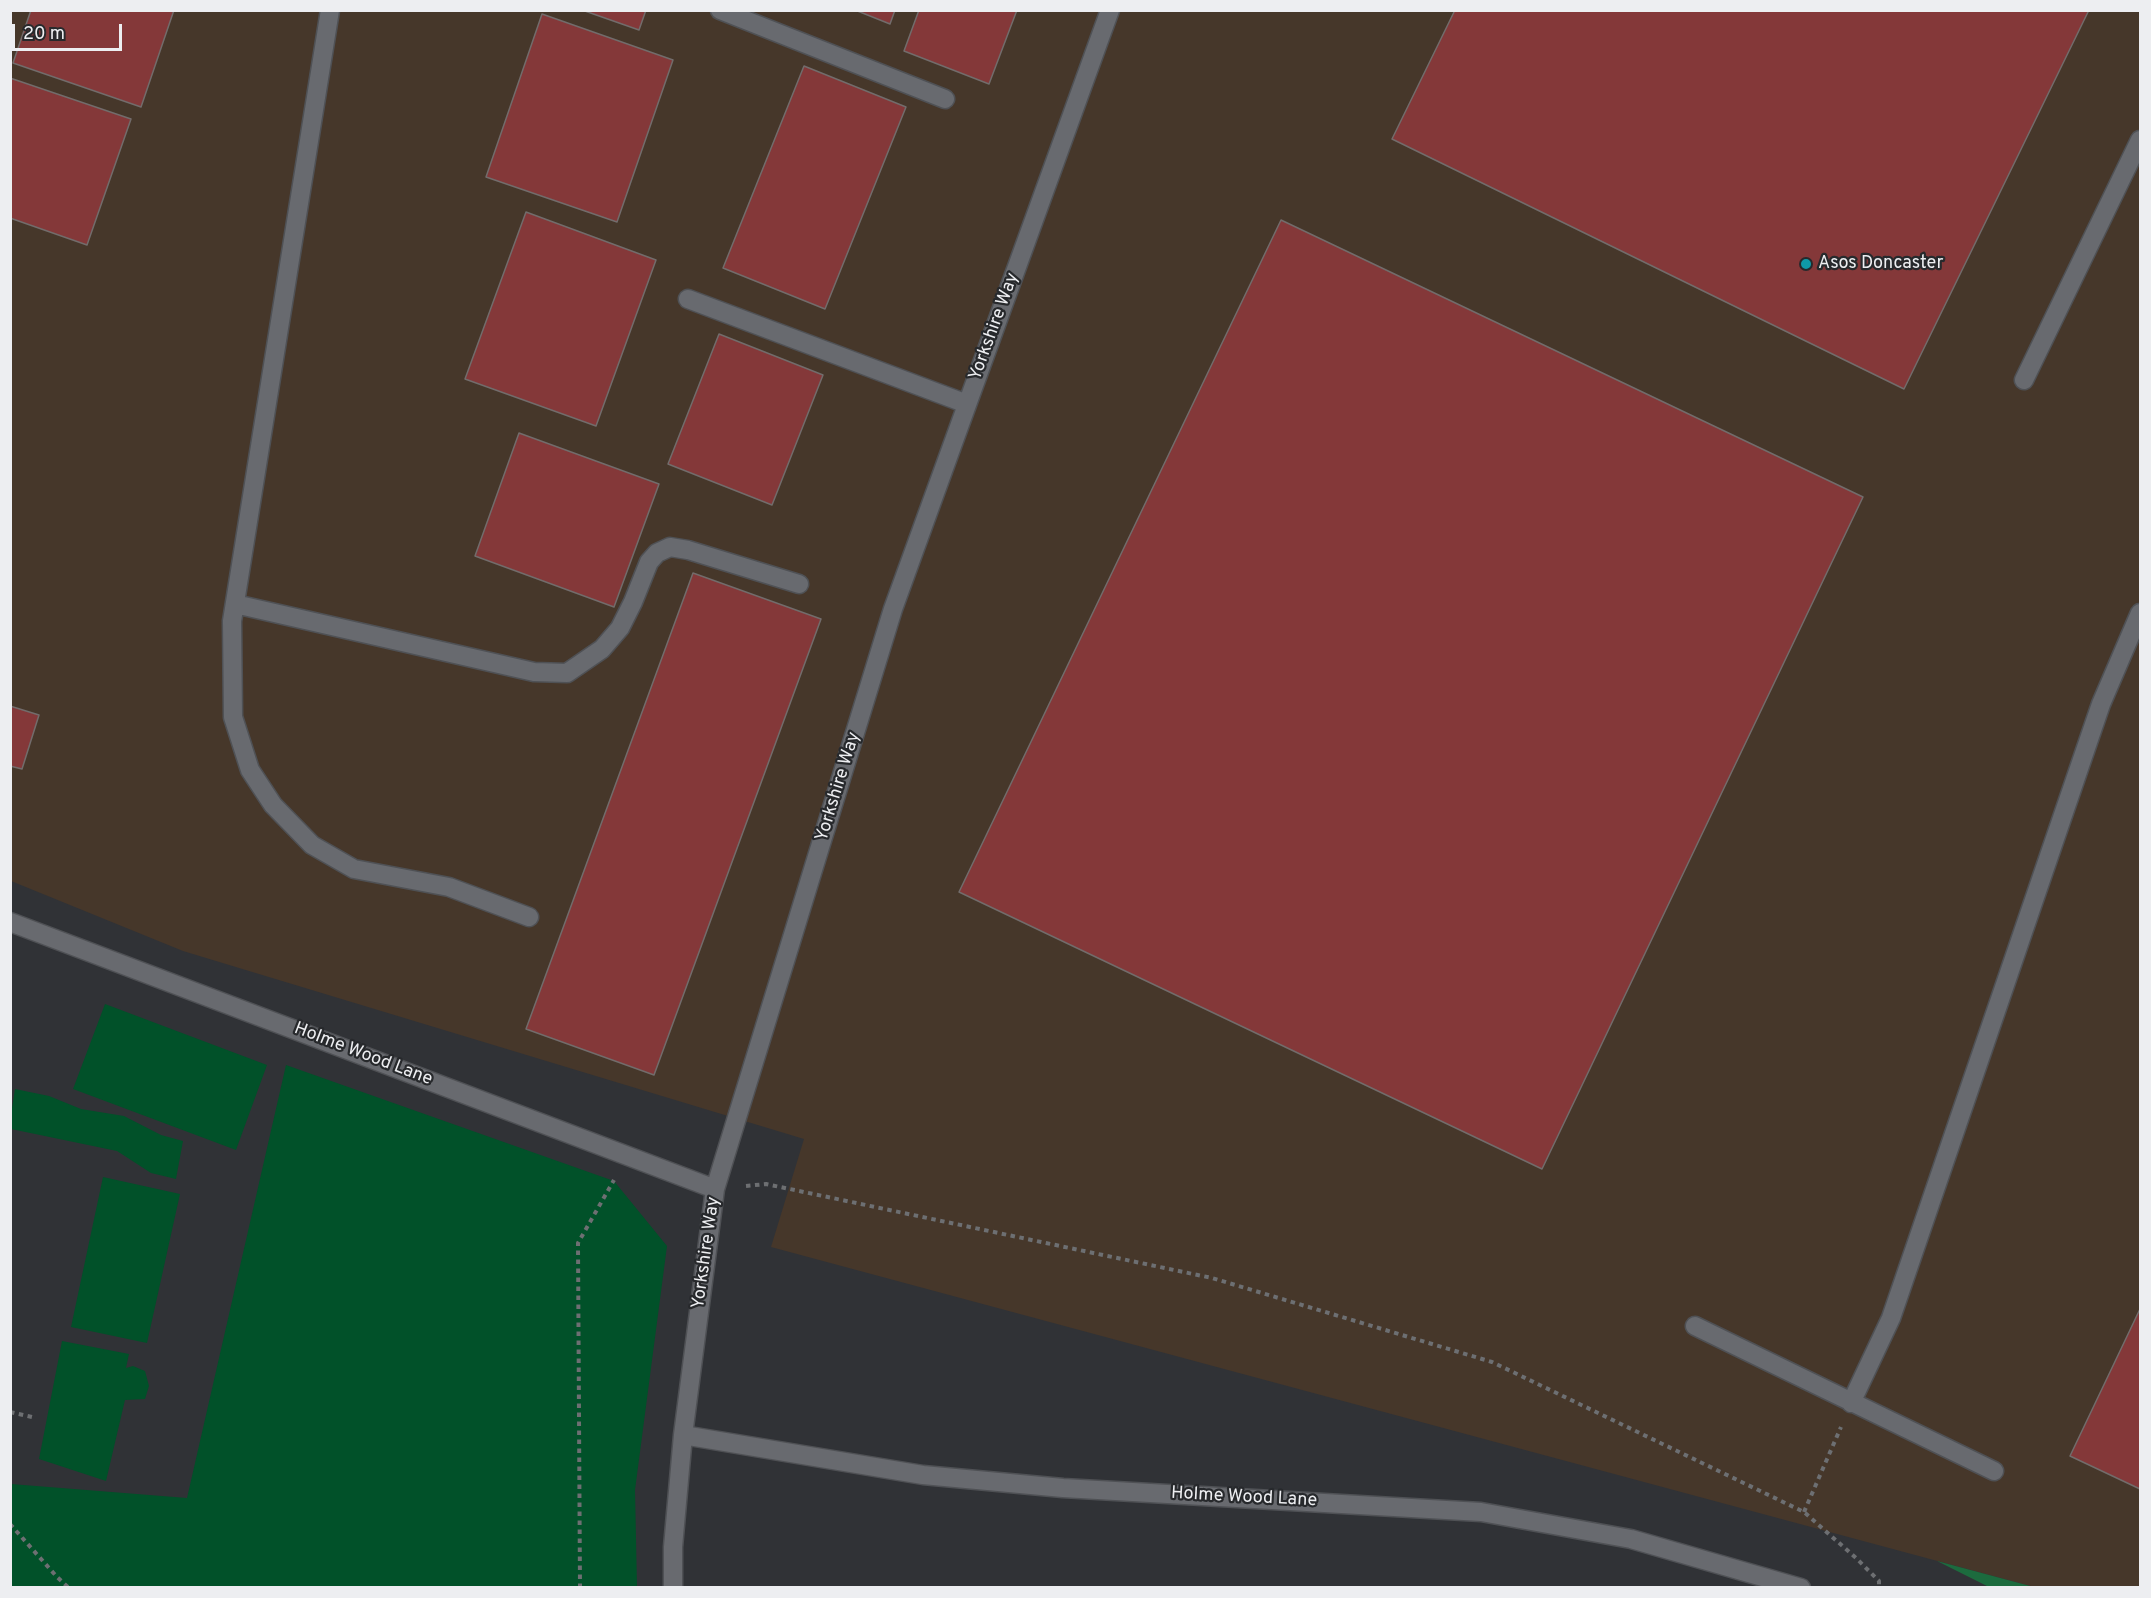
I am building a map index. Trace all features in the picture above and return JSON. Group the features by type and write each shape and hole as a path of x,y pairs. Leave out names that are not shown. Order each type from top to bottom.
{"street":[{"path":"330,10 232,621 233,717 250,770 273,805 312,845 354,868 449,887 529,917"},
{"path":"720,10 945,99"},
{"name":"Yorkshire Way","path":"673,1587 673,1546 683,1435 715,1189 893,609 1110,10"},
{"path":"2024,380 2140,140"},
{"path":"688,299 967,404"},
{"path":"235,604 534,672 567,673 603,650 620,627 649,562 657,553 670,547 688,550 799,584"},
{"path":"1851,1403 1892,1318 2101,704 2140,613"},
{"name":"Holme Wood Lane","path":"10,922 715,1189"},
{"path":"1695,1326 1994,1471"},
{"name":"Holme Wood Lane","path":"683,1435 923,1475 1063,1488 1481,1512 1631,1539 1801,1587"}],"path":[{"path":"580,1587 578,1244 627,1156"},
{"path":"715,1189 766,1184 1224,1281 1492,1362 1804,1512 1856,1557 1879,1581 1879,1587"},
{"path":"1804,1512 1851,1403"},
{"path":"10,1412 32,1417"},
{"path":"10,1524 57,1577 69,1587"}],"shaded area":[{"path":"10,11 2140,11 2140,1587 2034,1587 771,1247 804,1139 183,951 11,881"}],"green space":[{"path":"105,1004 267,1065 236,1150 73,1089"},
{"path":"286,1065 614,1181 667,1246 635,1490 637,1587 11,1587 11,1484 187,1498"},
{"path":"15,1089 49,1096 81,1109 124,1116 161,1135 183,1141 176,1179 151,1173 117,1151 11,1129"},
{"path":"103,1177 180,1194 147,1343 71,1327"},
{"path":"62,1341 129,1354 126,1368 133,1366 145,1371 149,1386 145,1399 125,1400 106,1481 39,1459"},
{"path":"1937,1561 2034,1587 1989,1587"}],"building":[{"path":"31,10 174,10 141,107 13,63"},
{"path":"582,10 646,10 639,30"},
{"path":"855,10 895,10 890,24"},
{"path":"919,10 1017,10 989,84 904,51"},
{"name":"Asos Doncaster","path":"1455,10 2089,10 1904,389 1392,139"},
{"path":"542,14 673,60 617,222 486,177"},
{"path":"804,66 906,107 825,309 723,268"},
{"path":"10,78 131,119 87,245 10,218"},
{"path":"526,212 656,260 596,426 465,379"},
{"path":"1281,220 1863,497 1542,1169 959,892"},
{"path":"719,334 823,375 772,505 668,464"},
{"path":"519,433 659,484 614,607 475,556"},
{"path":"693,573 821,619 654,1075 526,1029"},
{"path":"10,706 39,715 22,769 10,766"},
{"path":"2140,1309 2140,1489 2070,1456"}],"place":[{"name":"Asos Doncaster","path":"1806,264"}]}
